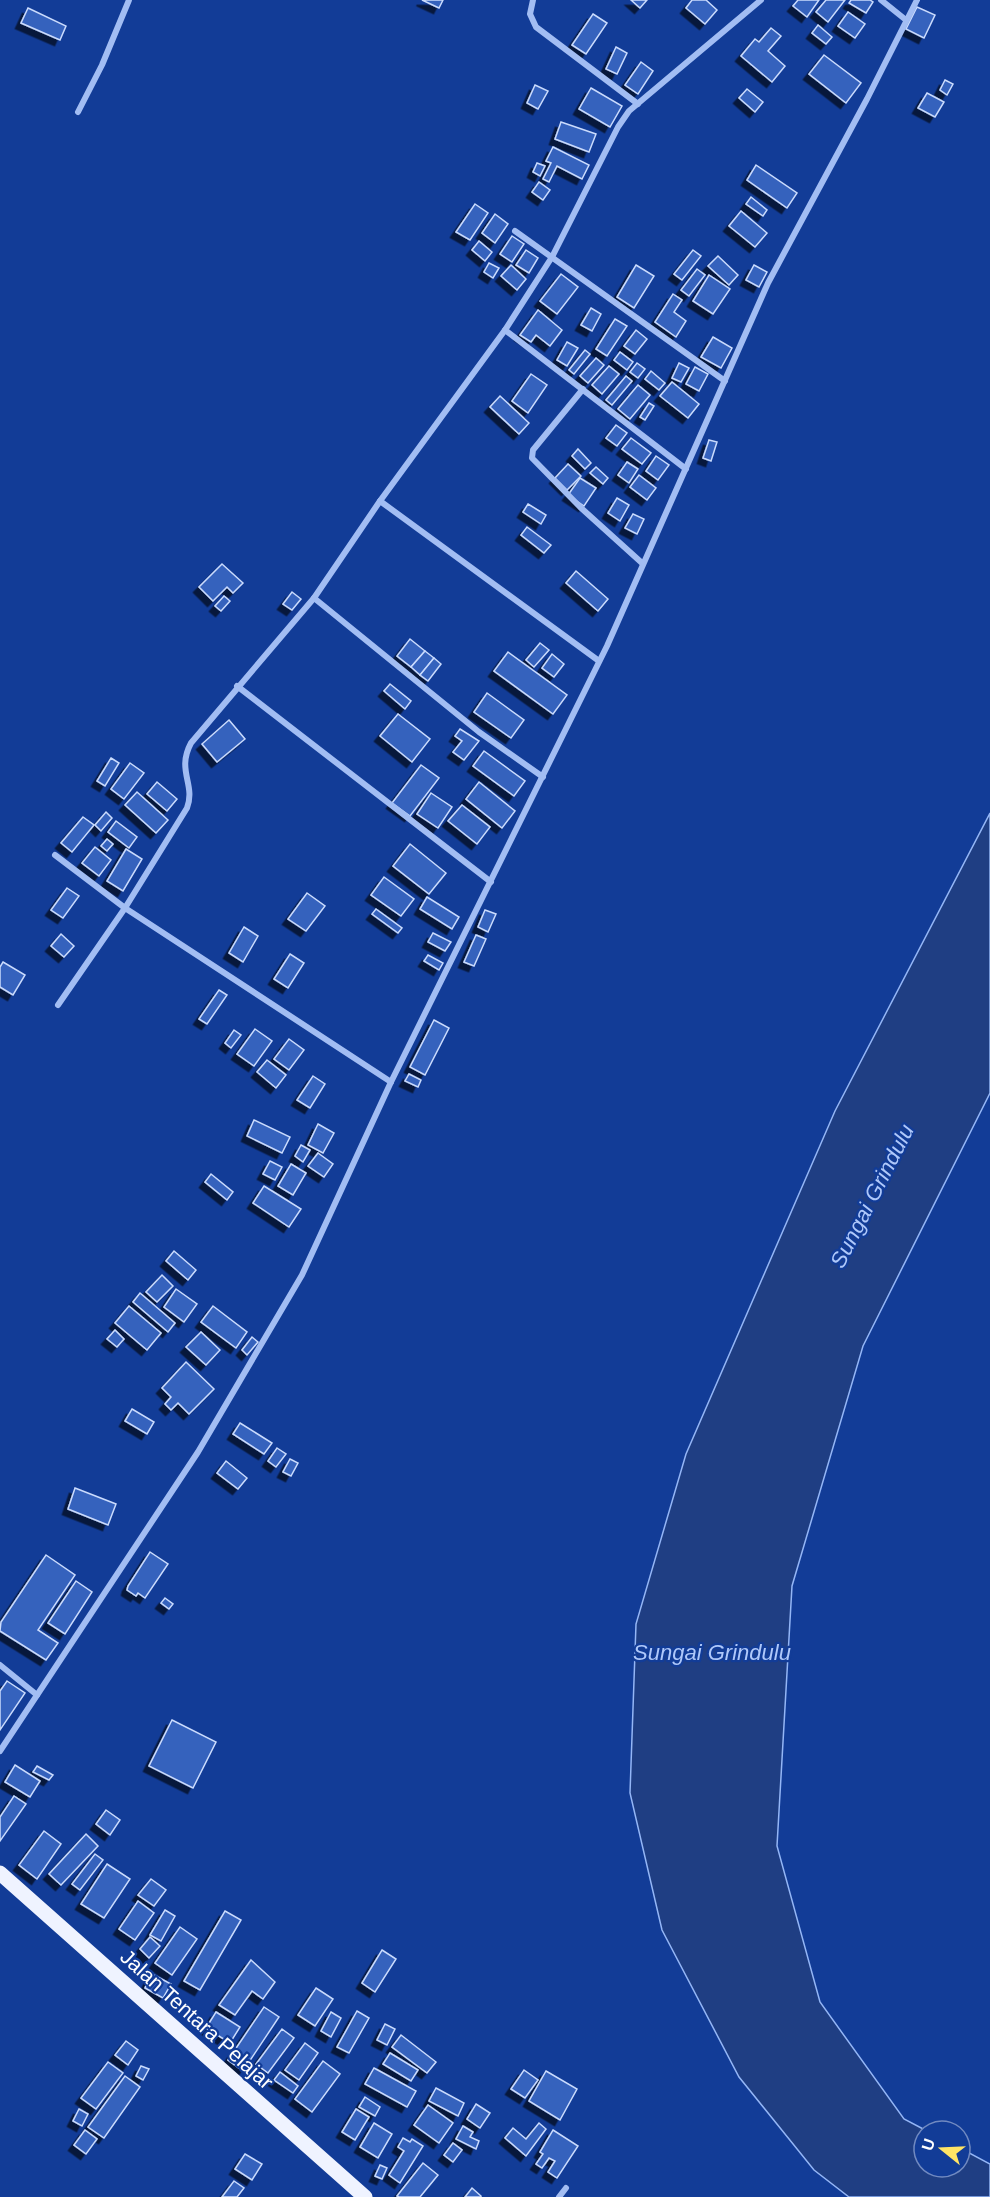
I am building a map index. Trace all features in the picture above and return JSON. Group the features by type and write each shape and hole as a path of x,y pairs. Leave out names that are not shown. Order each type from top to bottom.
{"main road":[{"name":"Jalan Tentara Pelajar","path":"0,1873 365,2197"}],"street":[{"path":"78,112 102,64 129,0"},
{"path":"533,0 530,14 536,27 638,104"},
{"path":"58,1005 125,908 187,808 190,798 183,765 184,755 204,725 314,598 380,501 505,330 552,257 618,128 638,104 761,0"},
{"path":"881,0 906,20"},
{"path":"0,1751 198,1452 296,1285 392,1082 600,661 768,283 917,0"},
{"path":"515,231 725,381"},
{"path":"505,330 686,469"},
{"path":"583,389 533,450 532,458 579,507 642,563"},
{"path":"380,501 600,661"},
{"path":"314,598 479,732 543,777"},
{"path":"237,686 491,882"},
{"path":"55,855 125,908 392,1082"},
{"path":"0,1665 37,1695"},
{"path":"559,2197 566,2187"}],"water":[{"name":"Sungai Grindulu","path":"990,813 990,1093 863,1346 792,1586 777,1846 820,2002 904,2119 912,2123 912,2179 972,2179 972,2154 990,2164 990,2197 849,2197 814,2170 739,2077 662,1930 630,1793 636,1624 686,1454 835,1111"}],"building":[{"path":"422,0 443,0 439,8"},
{"path":"631,0 647,0 640,8"},
{"path":"692,0 706,0 717,10 705,24 686,8"},
{"path":"798,0 819,0 807,17 793,6"},
{"path":"826,0 845,0 828,22 816,12"},
{"path":"851,0 873,2 866,13 849,3"},
{"path":"917,7 935,15 924,38 906,29"},
{"path":"28,8 66,26 60,40 21,23"},
{"path":"848,12 865,24 855,38 838,26"},
{"path":"593,14 607,23 586,54 572,45"},
{"path":"818,25 832,37 826,44 812,33"},
{"path":"771,28 781,36 768,51 785,66 772,82 741,56 755,39 759,42"},
{"path":"616,47 627,53 617,74 606,69"},
{"path":"824,55 861,83 846,103 809,74"},
{"path":"641,62 653,71 638,94 625,85"},
{"path":"945,80 953,84 947,95 940,90"},
{"path":"535,85 548,91 538,109 527,103"},
{"path":"591,88 622,106 610,127 579,109"},
{"path":"747,89 763,102 755,112 739,98"},
{"path":"927,93 944,102 935,117 918,108"},
{"path":"561,122 596,134 589,152 555,139"},
{"path":"553,147 589,165 582,179 557,166 549,182 543,179 551,163 546,161"},
{"path":"537,163 545,166 540,176 533,172"},
{"path":"756,165 797,193 787,208 747,180"},
{"path":"539,182 550,190 543,200 532,192"},
{"path":"751,197 767,210 763,216 746,204"},
{"path":"475,204 488,213 470,240 456,232"},
{"path":"741,211 767,233 755,247 729,226"},
{"path":"495,214 508,224 495,243 482,233"},
{"path":"512,236 524,244 512,262 500,254"},
{"path":"479,241 492,252 485,261 472,250"},
{"path":"526,250 538,258 529,273 516,265"},
{"path":"693,250 701,256 682,280 674,274"},
{"path":"718,256 738,275 729,285 708,266"},
{"path":"489,263 499,268 493,278 484,272"},
{"path":"511,265 526,279 517,290 501,276"},
{"path":"636,265 654,276 634,308 617,297"},
{"path":"754,265 767,272 759,287 746,280"},
{"path":"697,269 705,275 689,296 681,290"},
{"path":"561,274 578,287 557,314 540,301"},
{"path":"709,275 730,289 713,314 693,301"},
{"path":"673,294 682,300 674,312 686,321 676,337 655,322"},
{"path":"591,308 601,314 592,331 581,325"},
{"path":"538,310 562,330 550,346 536,335 531,342 520,335"},
{"path":"615,319 627,326 607,356 596,349"},
{"path":"636,330 647,339 635,354 624,346"},
{"path":"713,337 732,348 721,368 701,357"},
{"path":"567,342 578,348 567,366 557,360"},
{"path":"585,350 590,354 574,374 569,370"},
{"path":"620,352 633,362 627,370 614,360"},
{"path":"596,358 604,365 588,383 580,376"},
{"path":"637,363 645,369 638,378 630,372"},
{"path":"679,363 689,368 681,382 672,378"},
{"path":"609,366 619,374 602,394 592,385"},
{"path":"695,367 708,374 699,391 686,384"},
{"path":"651,371 665,383 659,390 645,379"},
{"path":"531,374 547,385 528,413 512,401"},
{"path":"626,376 632,381 612,405 606,400"},
{"path":"672,382 699,404 688,418 660,396"},
{"path":"638,385 650,395 630,419 618,409"},
{"path":"500,396 529,423 519,434 490,407"},
{"path":"649,403 654,406 645,420 640,417"},
{"path":"616,425 627,433 617,446 606,438"},
{"path":"631,438 651,453 642,464 622,449"},
{"path":"709,440 717,442 711,461 703,458"},
{"path":"578,449 591,463 585,469 572,456"},
{"path":"656,456 669,465 658,480 646,471"},
{"path":"627,462 638,469 629,483 618,475"},
{"path":"568,464 581,476 567,490 555,478"},
{"path":"596,467 608,478 603,484 590,473"},
{"path":"639,475 656,488 647,500 630,487"},
{"path":"580,478 596,488 584,506 568,495"},
{"path":"617,498 629,505 620,521 608,513"},
{"path":"528,504 546,515 541,524 523,512"},
{"path":"633,514 644,519 637,534 625,528"},
{"path":"527,527 551,545 544,553 521,535"},
{"path":"222,564 243,583 233,593 227,587 213,601 199,587"},
{"path":"576,571 608,599 598,611 566,583"},
{"path":"292,592 301,599 292,610 283,604"},
{"path":"224,596 230,601 221,611 215,606"},
{"path":"410,639 425,651 411,667 397,656"},
{"path":"540,643 549,650 534,667 526,660"},
{"path":"425,651 434,658 420,675 411,667"},
{"path":"508,652 567,695 553,714 494,671"},
{"path":"552,654 564,664 554,677 542,668"},
{"path":"434,658 441,664 428,681 420,675"},
{"path":"390,684 411,701 405,709 384,691"},
{"path":"487,693 524,720 511,738 474,712"},
{"path":"398,714 430,739 412,762 380,736"},
{"path":"229,720 245,739 217,762 202,744"},
{"path":"460,729 479,741 464,760 453,752 462,741 455,736"},
{"path":"484,751 525,781 514,796 473,766"},
{"path":"111,758 119,763 105,786 97,781"},
{"path":"130,763 144,773 124,799 111,789"},
{"path":"421,765 439,778 410,816 392,803"},
{"path":"157,782 177,799 167,811 147,794"},
{"path":"479,782 515,811 502,828 466,799"},
{"path":"137,792 168,820 156,833 125,805"},
{"path":"431,793 452,807 438,828 417,814"},
{"path":"462,805 490,827 477,844 448,821"},
{"path":"106,812 112,818 101,831 95,825"},
{"path":"83,817 94,825 72,852 61,843"},
{"path":"116,821 137,837 129,848 108,832"},
{"path":"107,839 113,844 107,851 101,846"},
{"path":"410,844 446,873 429,894 393,866"},
{"path":"95,847 111,860 99,876 82,863"},
{"path":"126,849 142,859 123,891 107,881"},
{"path":"384,877 414,899 401,916 371,895"},
{"path":"67,888 79,896 63,918 51,910"},
{"path":"307,893 325,906 306,931 288,919"},
{"path":"427,897 459,917 452,929 420,909"},
{"path":"376,909 402,928 398,933 372,914"},
{"path":"485,910 496,914 488,932 478,927"},
{"path":"244,927 258,936 243,962 229,953"},
{"path":"433,933 451,942 445,951 428,942"},
{"path":"61,934 74,946 64,957 51,946"},
{"path":"476,935 486,939 474,966 464,962"},
{"path":"290,954 304,963 288,988 274,979"},
{"path":"428,955 443,963 439,970 424,961"},
{"path":"3,962 25,975 13,995 0,987 0,967"},
{"path":"219,990 227,995 207,1024 199,1019"},
{"path":"434,1020 449,1028 425,1075 410,1067"},
{"path":"255,1029 272,1041 254,1066 237,1054"},
{"path":"234,1030 241,1035 231,1048 225,1043"},
{"path":"289,1039 304,1050 289,1070 274,1059"},
{"path":"267,1060 286,1075 276,1088 257,1072"},
{"path":"409,1074 421,1080 418,1087 405,1081"},
{"path":"313,1076 325,1084 310,1108 297,1100"},
{"path":"254,1120 290,1137 282,1153 247,1136"},
{"path":"318,1124 334,1133 323,1153 308,1145"},
{"path":"301,1145 310,1150 303,1162 295,1156"},
{"path":"318,1153 333,1164 324,1177 308,1166"},
{"path":"270,1161 282,1167 275,1180 263,1174"},
{"path":"291,1164 306,1173 293,1195 278,1186"},
{"path":"211,1174 233,1192 227,1200 205,1182"},
{"path":"264,1186 301,1209 289,1227 253,1203"},
{"path":"174,1251 196,1270 188,1280 166,1261"},
{"path":"162,1275 173,1286 157,1302 146,1292"},
{"path":"176,1289 197,1304 184,1322 164,1307"},
{"path":"140,1293 175,1323 168,1332 133,1302"},
{"path":"129,1306 161,1333 147,1350 115,1323"},
{"path":"213,1306 247,1332 236,1348 201,1322"},
{"path":"115,1330 124,1339 117,1347 107,1339"},
{"path":"201,1332 220,1350 206,1365 186,1347"},
{"path":"252,1337 258,1342 247,1355 242,1350"},
{"path":"186,1362 214,1389 189,1414 178,1403 171,1410 165,1404 171,1397 162,1388"},
{"path":"132,1409 154,1422 147,1434 125,1421"},
{"path":"240,1423 272,1443 264,1454 233,1434"},
{"path":"277,1448 286,1454 276,1467 268,1461"},
{"path":"290,1459 298,1463 291,1476 283,1472"},
{"path":"226,1461 247,1478 238,1489 217,1473"},
{"path":"75,1488 116,1504 108,1525 68,1509"},
{"path":"150,1552 168,1564 145,1598 138,1593 136,1596 127,1590"},
{"path":"46,1555 75,1575 38,1630 58,1643 46,1660 0,1631 1,1622"},
{"path":"76,1581 92,1592 65,1634 48,1623"},
{"path":"165,1598 173,1604 169,1609 161,1603"},
{"path":"7,1681 25,1693 0,1730 0,1691"},
{"path":"172,1720 216,1742 193,1788 149,1766"},
{"path":"15,1765 40,1781 30,1797 5,1782"},
{"path":"37,1766 53,1775 49,1780 33,1772"},
{"path":"14,1796 26,1804 0,1841 0,1817"},
{"path":"106,1810 120,1820 110,1835 96,1824"},
{"path":"44,1831 61,1844 37,1879 19,1865"},
{"path":"86,1834 98,1846 61,1885 49,1874"},
{"path":"95,1854 103,1860 80,1890 72,1884"},
{"path":"107,1864 130,1879 104,1918 81,1904"},
{"path":"151,1879 166,1890 154,1906 138,1895"},
{"path":"138,1901 154,1913 135,1940 119,1929"},
{"path":"165,1910 175,1916 161,1941 150,1935"},
{"path":"225,1911 241,1920 200,1990 184,1981"},
{"path":"180,1927 197,1939 172,1975 155,1963"},
{"path":"150,1937 160,1946 149,1958 140,1949"},
{"path":"382,1950 396,1959 375,1992 362,1983"},
{"path":"251,1960 275,1982 263,1999 252,1991 235,2015 219,2005"},
{"path":"152,1974 171,1984 163,1998 145,1988"},
{"path":"316,1988 333,1999 315,2026 298,2015"},
{"path":"264,2007 279,2017 243,2071 228,2060"},
{"path":"357,2011 369,2018 349,2053 337,2047"},
{"path":"216,2012 240,2027 230,2043 206,2028"},
{"path":"331,2012 341,2018 331,2037 321,2031"},
{"path":"385,2024 395,2029 387,2045 377,2040"},
{"path":"282,2029 294,2038 268,2073 256,2064"},
{"path":"401,2035 436,2062 427,2073 392,2047"},
{"path":"126,2041 138,2050 128,2065 115,2055"},
{"path":"305,2043 318,2053 299,2080 285,2070"},
{"path":"390,2053 418,2070 411,2081 383,2064"},
{"path":"323,2061 340,2074 312,2112 295,2099"},
{"path":"108,2062 123,2073 96,2109 81,2098"},
{"path":"141,2066 149,2069 143,2080 136,2076"},
{"path":"374,2068 416,2091 407,2107 365,2084"},
{"path":"524,2070 538,2080 525,2098 511,2089"},
{"path":"546,2071 577,2089 560,2120 529,2101"},
{"path":"280,2072 298,2086 293,2093 274,2080"},
{"path":"125,2076 140,2087 104,2138 88,2127"},
{"path":"436,2088 464,2103 458,2116 429,2101"},
{"path":"365,2097 380,2107 375,2116 359,2107"},
{"path":"476,2104 490,2113 480,2128 467,2119"},
{"path":"428,2105 453,2123 439,2143 414,2125"},
{"path":"79,2109 88,2114 82,2126 73,2121"},
{"path":"356,2109 369,2117 355,2140 342,2132"},
{"path":"374,2123 392,2134 378,2158 360,2147"},
{"path":"539,2123 546,2129 526,2156 505,2138 513,2128 526,2139"},
{"path":"463,2126 473,2132 470,2137 479,2141 476,2149 456,2139"},
{"path":"85,2130 97,2139 86,2154 74,2145"},
{"path":"553,2130 578,2146 557,2178 548,2172 555,2161 549,2158 542,2168 536,2164"},
{"path":"403,2138 410,2142 412,2139 423,2146 400,2183 389,2175 404,2151 398,2147"},
{"path":"453,2143 462,2150 453,2162 444,2155"},
{"path":"245,2154 262,2164 252,2180 235,2169"},
{"path":"423,2163 438,2175 420,2197 397,2196"},
{"path":"380,2165 387,2168 382,2179 375,2176"},
{"path":"234,2181 244,2188 237,2197 222,2197"},
{"path":"472,2188 481,2196 481,2197 465,2197"}]}
